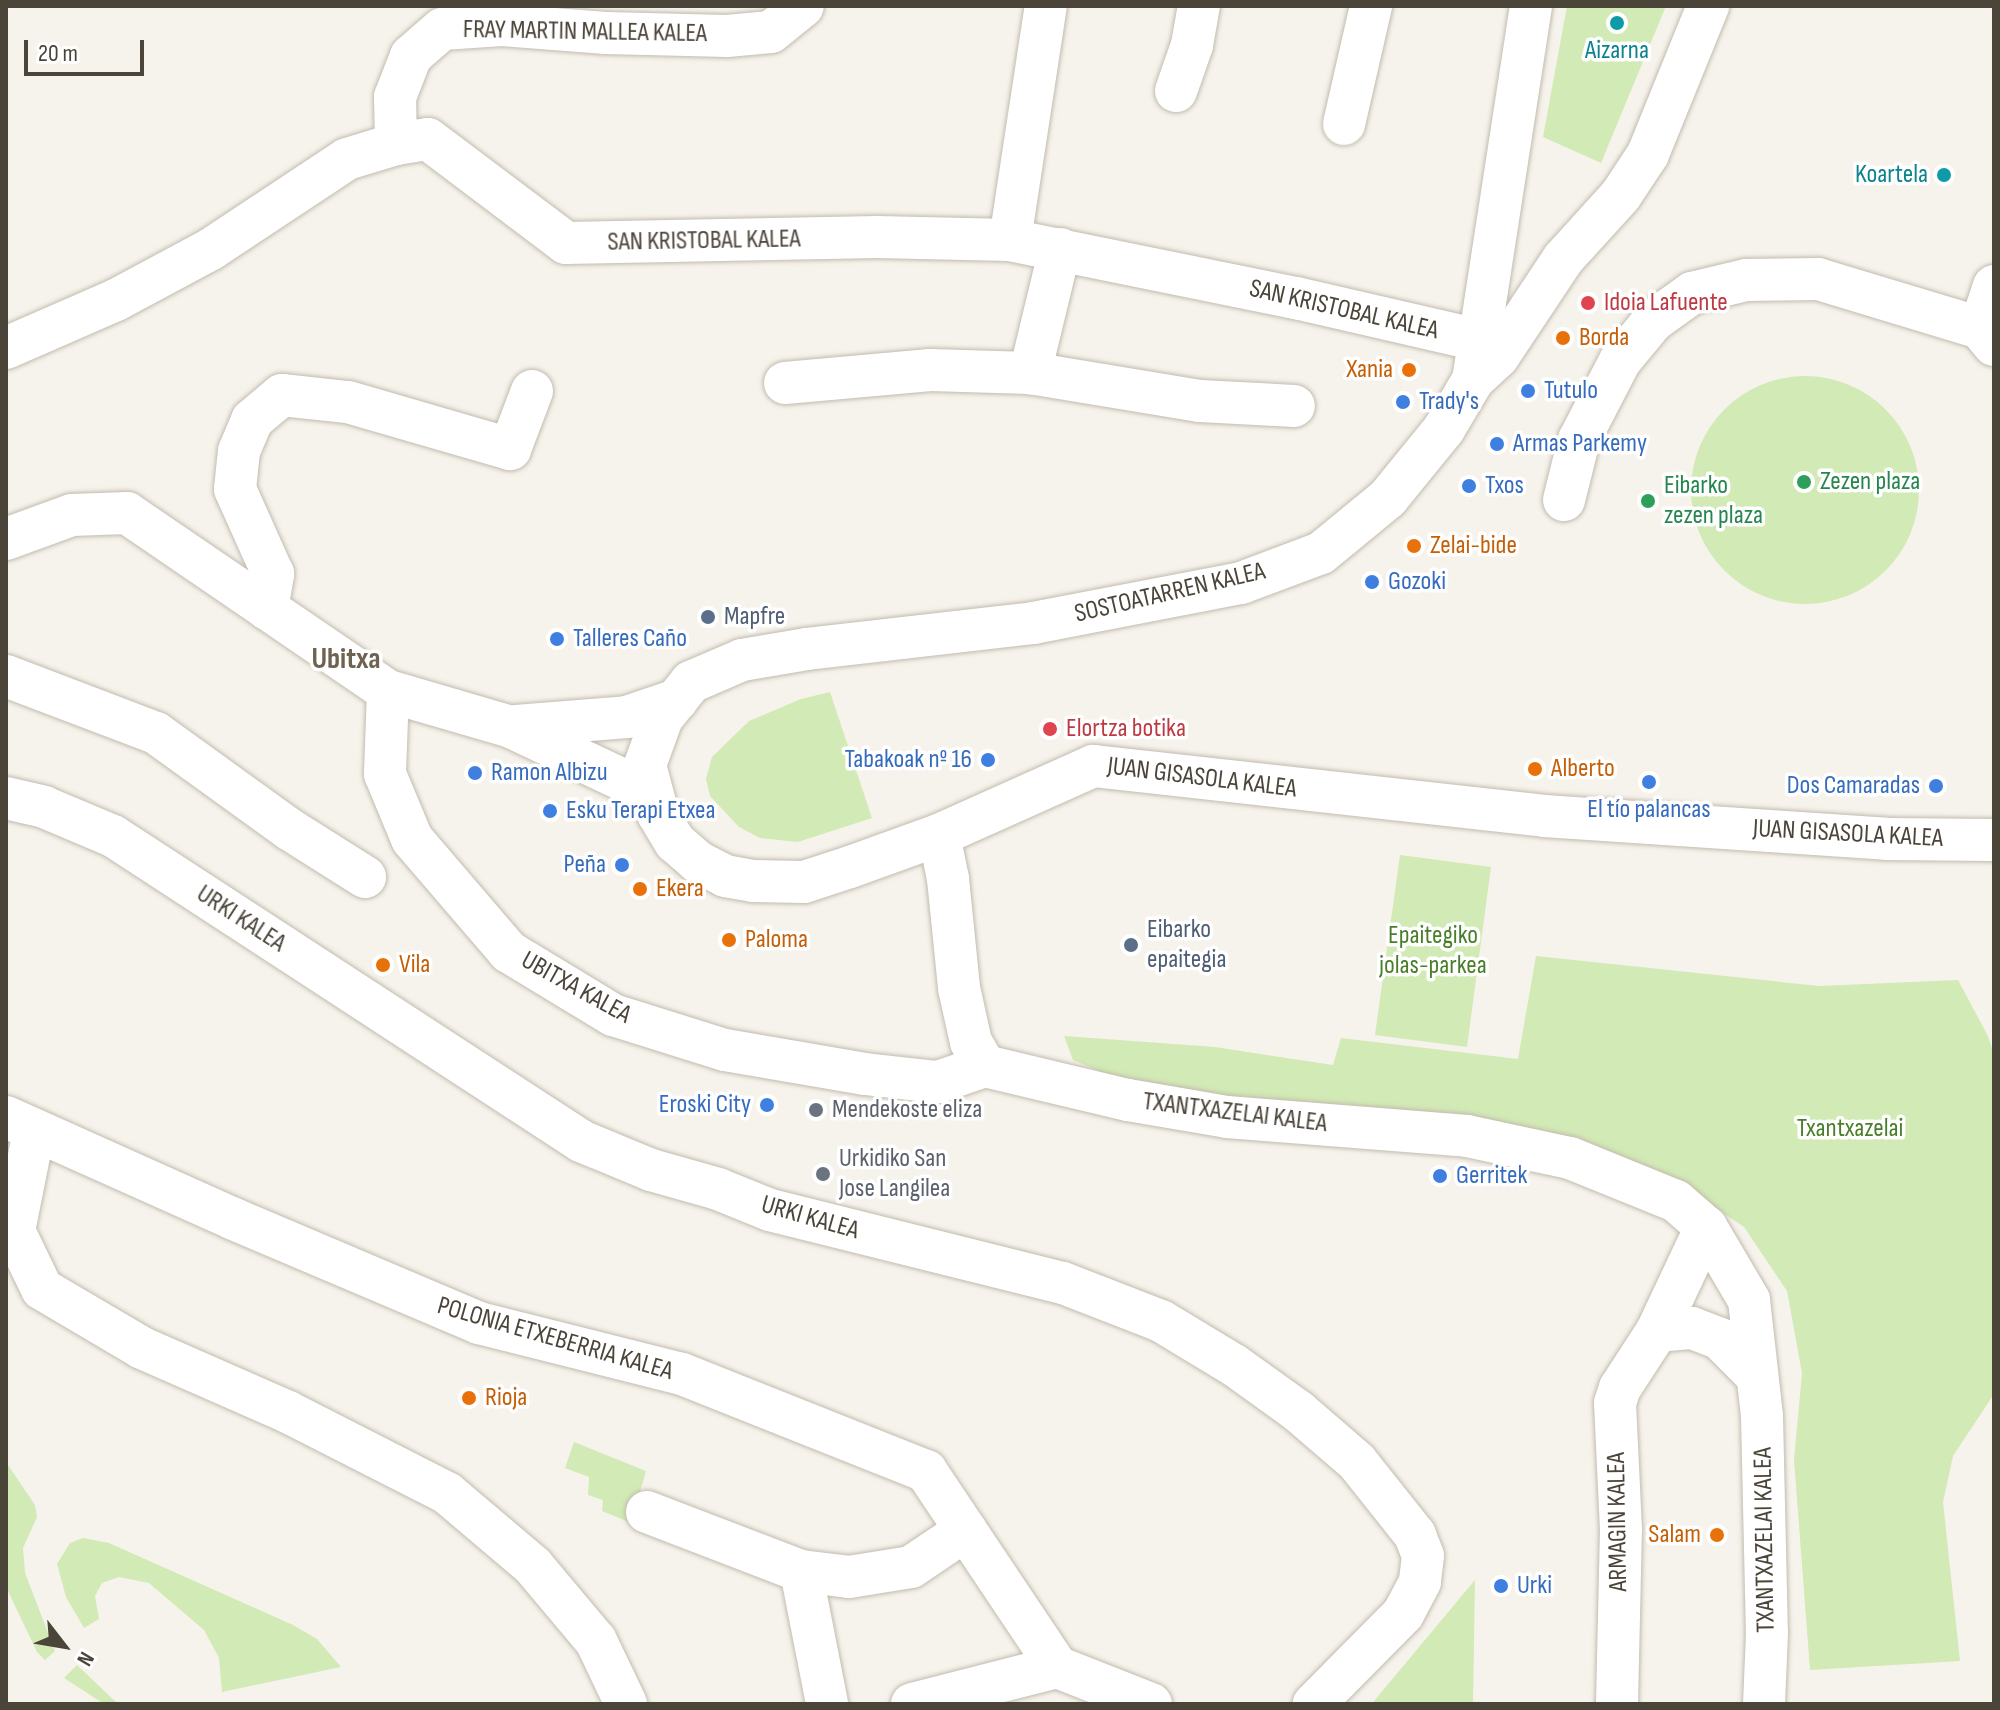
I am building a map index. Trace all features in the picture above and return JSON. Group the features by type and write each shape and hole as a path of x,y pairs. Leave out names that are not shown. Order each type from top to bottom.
{"street":[{"name":"FRAY MARTIN MALLEA KALEA","path":"396,144 395,97 411,56 442,29 502,25 606,33 727,36 771,32 803,6"},
{"path":"1010,240 1046,6"},
{"path":"1176,91 1192,45 1199,6"},
{"path":"1344,124 1371,6"},
{"name":"SOSTOATARREN KALEA","path":"834,646 1064,617 1241,583 1321,553 1388,498 1444,429 1476,360 1531,6"},
{"name":"SOSTOATARREN KALEA","path":"1476,360 1498,357 1563,259 1621,195 1648,154 1708,6"},
{"name":"SAN KRISTOBAL KALEA","path":"6,348 116,300 211,249 347,159 396,144 428,139 566,243 877,237 1010,240 1060,249 1476,360"},
{"path":"1497,229 1510,243 1529,254 1563,259"},
{"path":"1030,373 1060,249"},
{"path":"1564,500 1579,440 1620,361 1653,321 1692,293 1746,280 1818,279 1987,336 1994,286"},
{"path":"785,383 930,370 1030,373 1200,401 1294,406"},
{"path":"267,609 273,574 235,489 239,451 252,420 282,395 348,402 510,449 532,391"},
{"path":"6,539 72,515 127,513 388,691 511,727 623,780 654,799"},
{"name":"JUAN GISASOLA KALEA","path":"834,646 742,660 691,682 662,718 645,765 658,814 675,842 698,862 725,876 753,881 804,882 939,835 1093,766 1557,817 1886,839 1994,840"},
{"path":"6,676 156,733 289,829 365,877"},
{"name":"UBITXA KALEA","path":"388,691 385,774 412,839 509,952 613,1015 725,1050 865,1074 938,1082 985,1066"},
{"path":"511,727 627,717 677,700"},
{"name":"URKI KALEA","path":"6,798 44,807 113,836 581,1141 651,1170 718,1189 770,1210 1063,1283 1161,1321 1234,1365 1298,1411 1357,1462 1415,1535 1423,1556 1420,1582 1403,1614 1314,1704"},
{"path":"939,835 948,879 959,988 971,1042 985,1066"},
{"name":"TXANTXAZELAI KALEA","path":"985,1066 1128,1100 1227,1117 1467,1136 1556,1155 1612,1172 1676,1201 1706,1227 1749,1300 1763,1447 1767,1633 1764,1704"},
{"name":"POLONIA ETXEBERRIA KALEA","path":"626,1704 596,1641 533,1566 447,1493 288,1412 142,1348 42,1289 14,1231 20,1124 479,1323 682,1374 926,1471 1057,1667"},
{"path":"1650,1339 1706,1227"},
{"path":"1650,1339 1692,1328 1720,1339 1756,1375"},
{"name":"ARMAGIN KALEA","path":"1617,1704 1621,1530 1615,1403 1650,1339"},
{"path":"647,1512 801,1571 849,1577 911,1567 966,1530"},
{"path":"801,1571 827,1704"},
{"path":"912,1704 1057,1667 1151,1704"}],"green space":[{"path":"1567,6 1666,6 1601,163 1543,137"},
{"name":"Zezen plaza","path":"1805,376 1827,378 1849,385 1886,409 1910,446 1917,468 1917,512 1910,534 1886,571 1849,595 1827,602 1805,604 1783,602 1761,595 1724,571 1700,534 1693,512 1691,490 1693,468 1700,446 1724,409 1761,385 1783,378"},
{"path":"830,692 872,818 798,842 760,838 739,827 710,796 706,779 712,757 749,721 801,699"},
{"name":"Epaitegiko jolas-parkea","path":"1400,855 1491,867 1467,1047 1375,1035"},
{"name":"Txantxazelai","path":"1536,956 1819,986 1958,980 1988,1036 1994,1055 1994,1394 1953,1456 1943,1502 1960,1661 1810,1670 1794,1460 1802,1373 1787,1291 1744,1227 1690,1191 1160,1097 1073,1060 1064,1036 1215,1047 1333,1065 1341,1038 1518,1059"},
{"path":"574,1442 646,1471 631,1523 602,1511 603,1500 588,1495 589,1477 565,1468"},
{"path":"6,1462 35,1505 37,1517 23,1548 25,1573 55,1651 45,1660 37,1652 6,1587"},
{"path":"83,1538 109,1543 293,1625 317,1639 341,1667 222,1692 219,1658 204,1630 149,1583 119,1577 102,1583 95,1596 99,1619 84,1628 66,1597 57,1564 70,1543"},
{"path":"1475,1580 1473,1704 1377,1704 1374,1701"},
{"path":"77,1665 118,1704 104,1704 64,1678"}],"place":[{"name":"Aizarna","path":"1617,23"},
{"name":"Koartela","path":"1944,175"},
{"name":"Idoia Lafuente","path":"1588,303"},
{"name":"Borda","path":"1563,338"},
{"name":"Xania","path":"1409,370"},
{"name":"Tutulo","path":"1528,391"},
{"name":"Trady's","path":"1403,402"},
{"name":"Armas Parkemy","path":"1497,444"},
{"name":"Zezen plaza","path":"1804,482"},
{"name":"Txos","path":"1469,486"},
{"name":"Eibarko zezen plaza","path":"1648,501"},
{"name":"Zelai-bide","path":"1414,546"},
{"name":"Gozoki","path":"1372,582"},
{"name":"Mapfre","path":"708,617"},
{"name":"Talleres Caño","path":"557,639"},
{"name":"Elortza botika","path":"1050,729"},
{"name":"Tabakoak nº 16","path":"988,760"},
{"name":"Alberto","path":"1535,769"},
{"name":"Ramon Albizu","path":"475,773"},
{"name":"El tío palancas","path":"1649,782"},
{"name":"Dos Camaradas","path":"1936,786"},
{"name":"Esku Terapi Etxea","path":"550,811"},
{"name":"Peña","path":"622,865"},
{"name":"Ekera","path":"640,889"},
{"name":"Paloma","path":"729,940"},
{"name":"Eibarko epaitegia","path":"1131,945"},
{"name":"Vila","path":"383,965"},
{"name":"Eroski City","path":"767,1105"},
{"name":"Mendekoste eliza","path":"816,1110"},
{"name":"Urkidiko San Jose Langilea","path":"823,1174"},
{"name":"Gerritek","path":"1440,1176"},
{"name":"Rioja","path":"469,1398"},
{"name":"Salam","path":"1717,1535"},
{"name":"Urki","path":"1501,1586"}],"district":[{"name":"Ubitxa","path":"346,659"}]}
